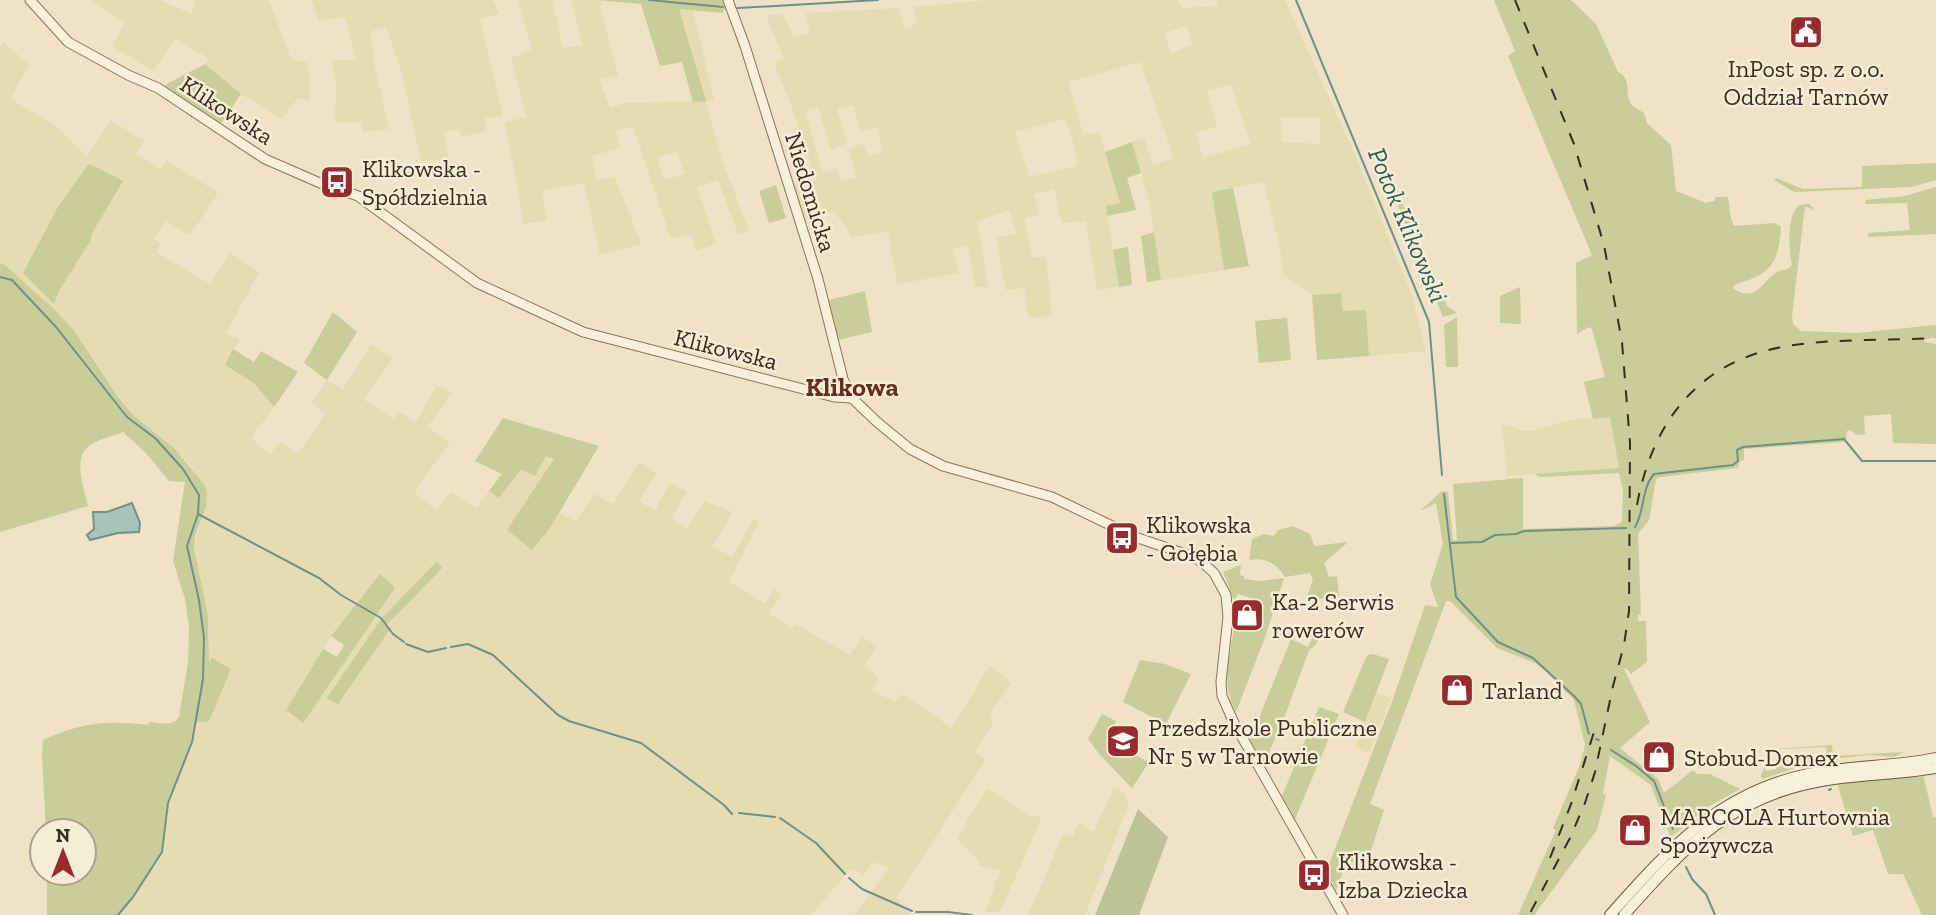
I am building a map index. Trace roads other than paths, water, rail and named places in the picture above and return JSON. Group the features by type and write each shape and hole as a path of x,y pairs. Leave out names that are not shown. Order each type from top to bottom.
{"main road":[{"path":"1610,915 1675,844 1708,817 1747,794 1809,774 1936,758"},
{"path":"1624,915 1686,846 1718,822 1756,801 1810,783 1936,768"}],"street":[{"name":"Klikowska","path":"30,0 68,42 158,88 274,164 358,196 477,283 583,332 834,397 852,398"},
{"name":"Niedomicka","path":"728,0 818,279 841,373 852,398"},
{"path":"852,398 899,441 925,458 943,466 1060,500 1135,537 1194,558 1214,573 1222,585 1228,607 1220,674 1222,696 1238,730 1343,915"}],"water":[{"path":"132,503 140,523 139,532 118,533 90,540 87,535 94,529 93,512 107,512"}],"waterway":[{"name":"Potok Klikowski","path":"649,0 723,7"},
{"name":"Potok Klikowski","path":"738,8 878,0"},
{"name":"Potok Klikowski","path":"1296,0 1429,322 1442,475"},
{"path":"0,277 12,280 56,327 127,417 155,438 183,469 199,495 198,514 319,578 341,595 381,618 393,634 404,642"},
{"name":"Potok Klikowski","path":"1635,527 1647,486 1654,474 1733,465 1738,461 1737,450 1743,447 1844,439 1862,461 1936,461"},
{"name":"Potok Klikowski","path":"1444,494 1456,597 1498,642 1533,658 1575,697 1581,704 1589,734"},
{"path":"118,915 162,852 168,803 192,742 203,679 204,638 187,546 198,514"},
{"name":"Potok Klikowski","path":"1451,543 1482,542 1495,535 1524,531 1626,528"},
{"path":"406,644 428,652 446,648"},
{"path":"451,647 468,644 493,655 558,715 569,721 641,743 724,805 732,814"},
{"name":"Potok Klikowski","path":"1611,750 1654,781 1673,829"},
{"path":"739,813 775,817"},
{"path":"780,818 816,843 845,874"},
{"name":"Potok Klikowski","path":"1686,867 1692,879 1706,894 1715,915"},
{"path":"849,878 862,889 912,911"},
{"path":"916,912 972,915"}],"railway":[{"path":"1515,0 1574,144 1604,245 1622,342 1630,443 1629,611 1624,645 1595,772 1585,803 1570,838 1529,915"},
{"path":"1637,505 1654,448 1667,424 1683,402 1702,383 1725,367 1752,355 1800,344 1936,338"},
{"path":"1550,858 1594,732"}],"place":[{"name":"InPost sp. z o.o. Oddział Tarnów","path":"1806,32"},
{"name":"Klikowska - Spółdzielnia","path":"337,182"},
{"name":"Klikowska - Gołębia","path":"1122,538"},
{"name":"Ka-2 Serwis rowerów","path":"1247,615"},
{"name":"Tarland","path":"1457,690"},
{"name":"Przedszkole Publiczne Nr 5 w Tarnowie","path":"1123,741"},
{"name":"Stobud-Domex","path":"1659,757"},
{"name":"MARCOLA Hurtownia Spożywcza","path":"1635,830"},
{"name":"Klikowska - Izba Dziecka","path":"1314,875"}],"district":[{"name":"Klikowa","path":"852,387"}]}
